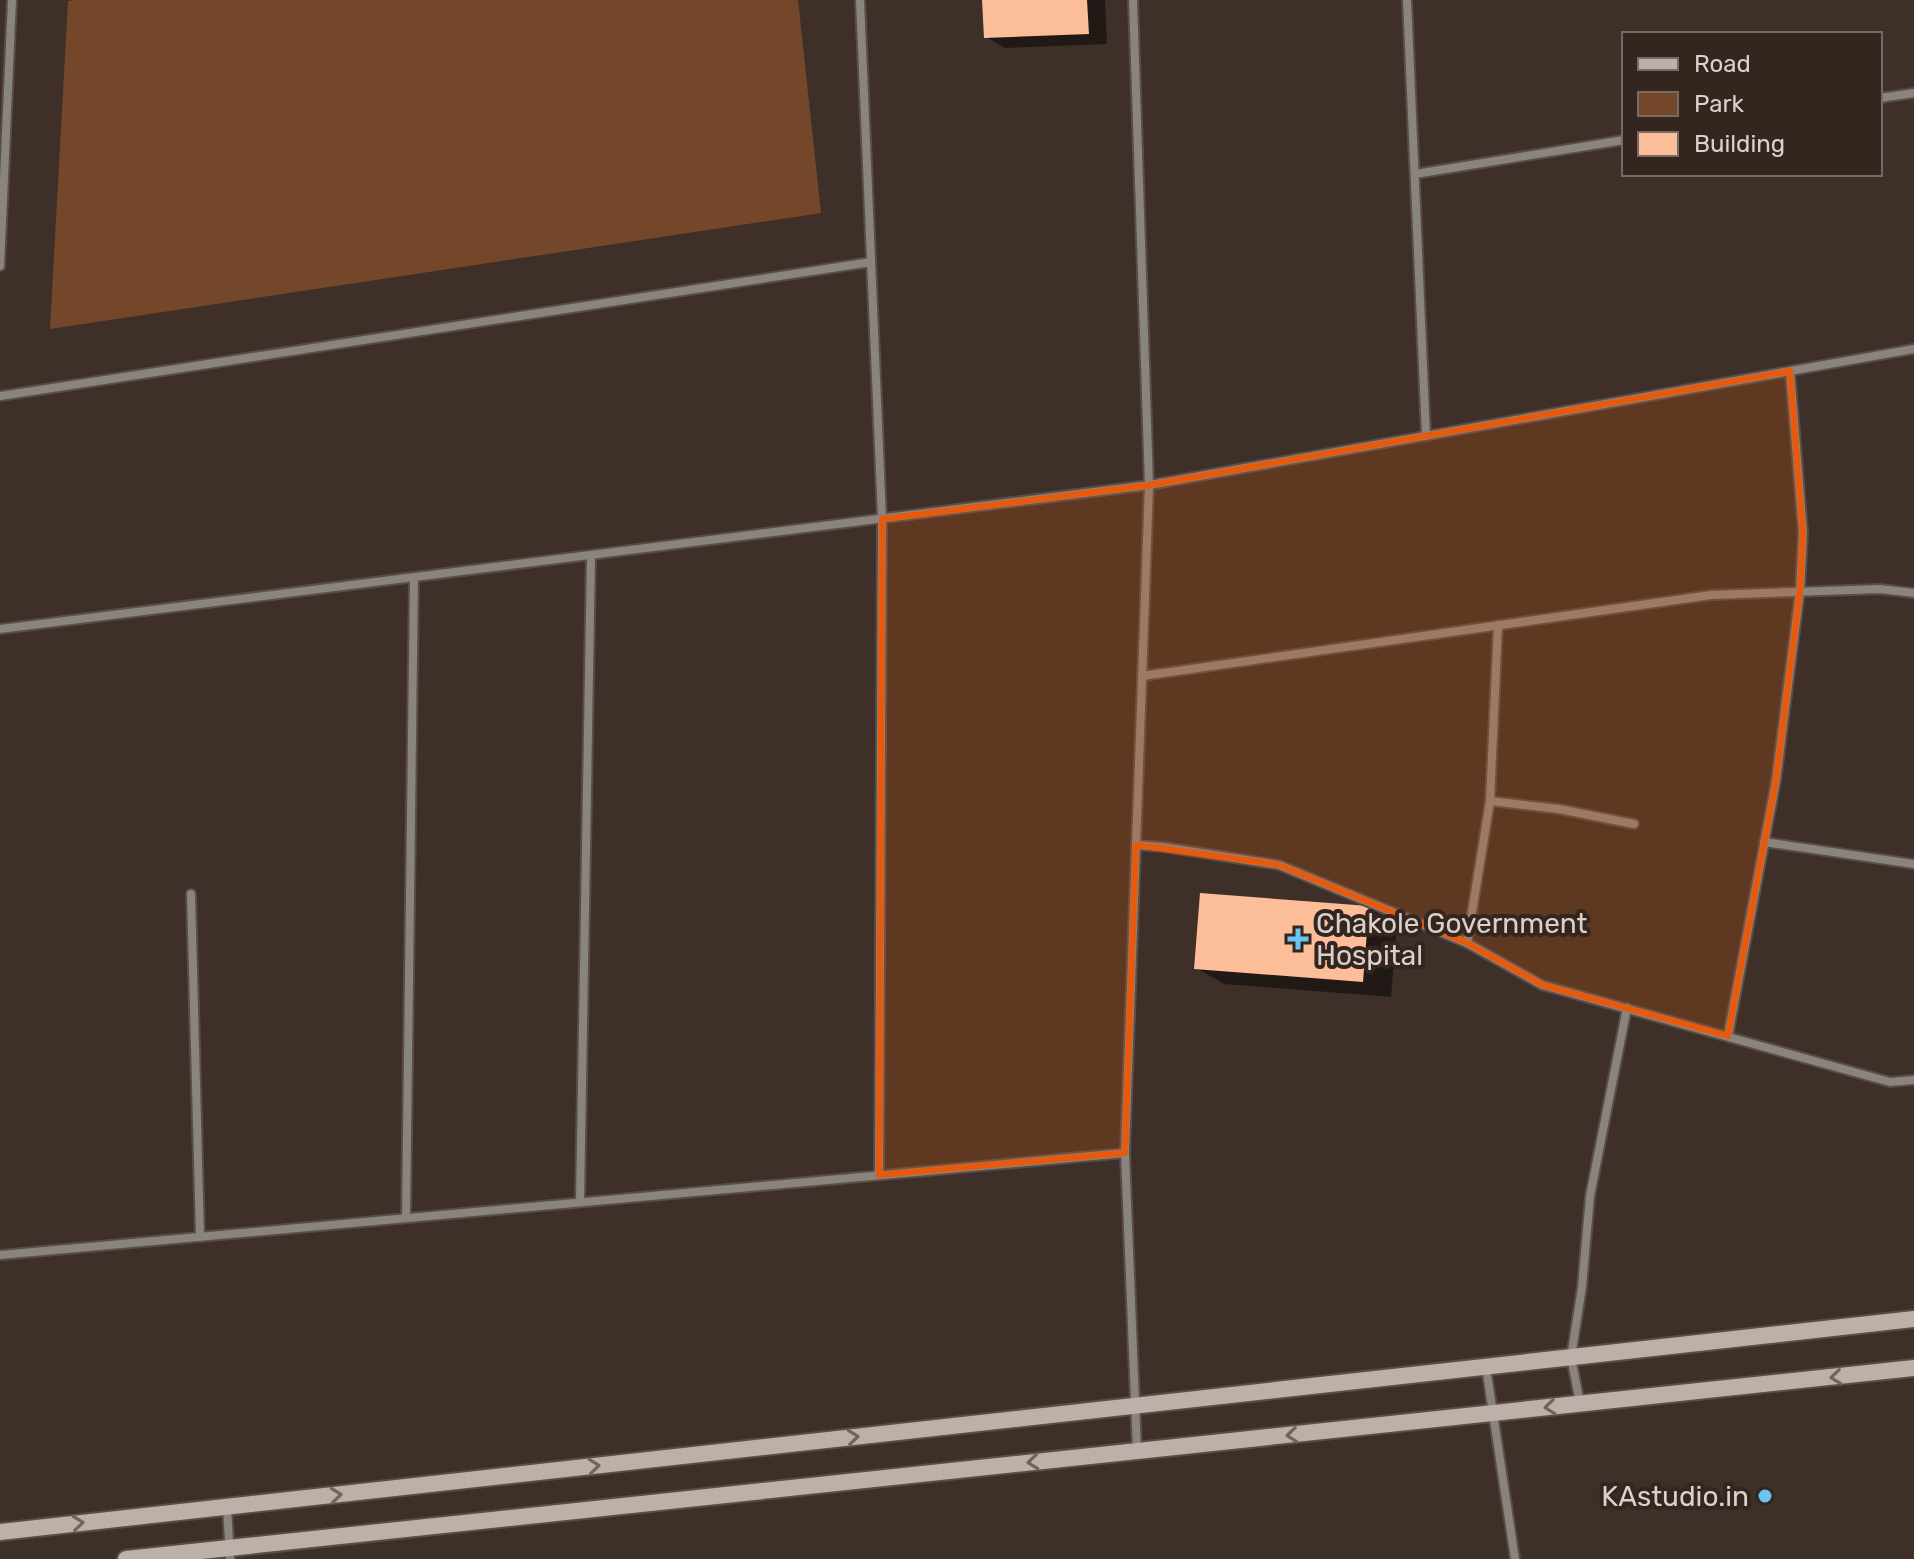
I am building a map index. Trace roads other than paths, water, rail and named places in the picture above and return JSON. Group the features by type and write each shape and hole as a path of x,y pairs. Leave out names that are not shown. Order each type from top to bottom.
{"main road":[{"path":"0,1532 1914,1319"},
{"path":"126,1559 230,1553 1914,1368"}],"street":[{"path":"0,266 12,0"},
{"path":"860,0 882,519 879,1175"},
{"path":"1133,0 1149,485 1125,1153 1137,1451"},
{"path":"1407,0 1426,436"},
{"path":"1882,98 1914,93"},
{"path":"1415,174 1622,140"},
{"path":"0,396 871,262"},
{"path":"0,629 1149,485 1914,349"},
{"path":"1728,1036 1776,781 1800,591 1803,533 1790,371"},
{"path":"580,1202 591,555"},
{"path":"406,1218 414,577"},
{"path":"1142,676 1711,595 1880,589 1914,593"},
{"path":"1467,943 1490,801 1498,625"},
{"path":"1490,801 1559,809 1634,824"},
{"path":"1764,842 1914,864"},
{"path":"1136,845 1279,865 1467,943 1542,985 1890,1082 1914,1080"},
{"path":"191,894 200,1237"},
{"path":"1580,1404 1571,1357 1582,1287 1590,1196 1627,1008"},
{"path":"0,1255 1125,1153"},
{"path":"1486,1367 1515,1559"},
{"path":"227,1507 230,1553"}],"place":[{"name":"Chakole Government Hospital","path":"1298,939"},
{"name":"KAstudio.in","path":"1765,1496"}]}
